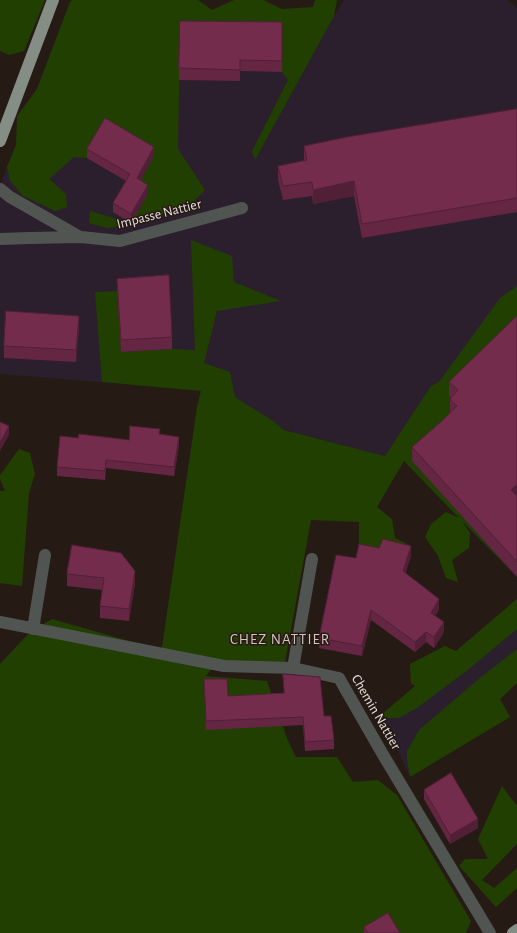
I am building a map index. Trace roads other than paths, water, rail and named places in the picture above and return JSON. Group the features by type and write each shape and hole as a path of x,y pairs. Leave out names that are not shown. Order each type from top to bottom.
{"main road":[{"path":"0,141 53,0"},
{"path":"513,933 517,930"}],"street":[{"name":"Impasse Nattier","path":"0,189 10,197 81,238"},
{"name":"Impasse Nattier","path":"0,239 81,238 120,240 242,208"},
{"path":"33,628 45,556"},
{"path":"293,668 312,559"},
{"name":"Chemin Nattier","path":"0,622 224,666 293,668 339,678 382,753 490,933"}],"district":[{"name":"CHEZ NATTIER","path":"280,639"}]}
